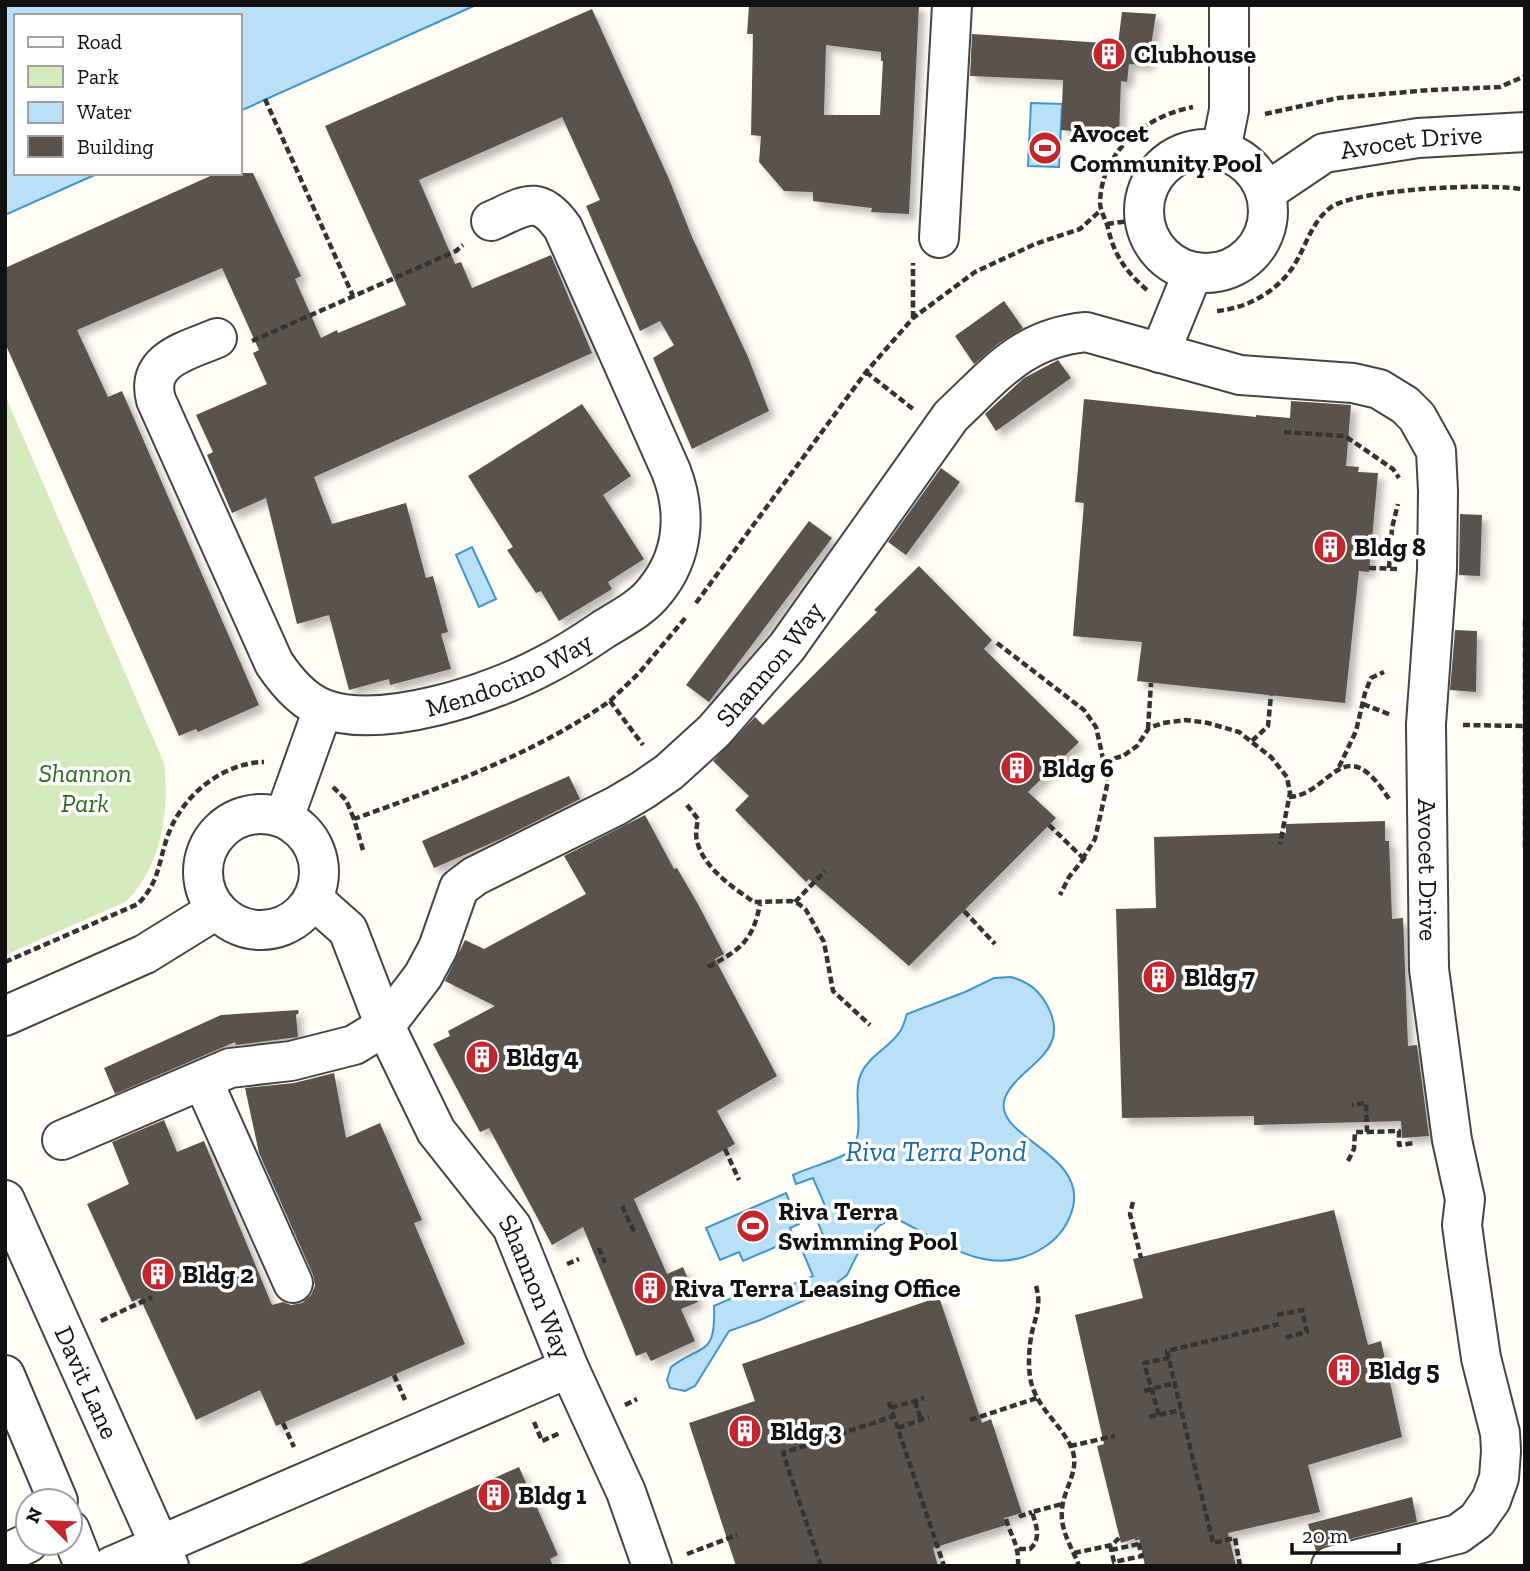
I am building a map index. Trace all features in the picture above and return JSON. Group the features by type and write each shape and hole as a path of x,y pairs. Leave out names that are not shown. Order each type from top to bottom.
{"street":[{"path":"940,238 951,5"},
{"path":"1221,150 1229,110 1229,5"},
{"name":"Avocet Drive","path":"1266,192 1324,153 1418,138 1525,132"},
{"path":"1201,148 1221,150 1240,158 1255,173 1266,192 1268,214 1263,234 1252,252 1235,265 1215,273 1194,272 1176,265 1160,253 1149,238 1144,219 1145,199 1152,180 1164,164 1181,153 1201,148"},
{"name":"Mendocino Way","path":"217,338 166,361 157,372 153,387 156,400 274,663 286,682 323,709 355,715 398,714 438,705 491,688 544,666 642,605 656,591 677,551 682,517 679,490 563,228 550,211 537,205 520,208 491,221"},
{"path":"1160,354 1194,272"},
{"name":"Shannon Way","path":"62,1140 203,1082 230,1068 291,1061 354,1045 385,1026 422,976 438,948 459,888 467,881 643,790 669,772 714,731 787,646 951,416 976,389 1041,341 1065,334 1086,332 1160,354"},
{"name":"Avocet Drive","path":"1160,354 1240,375 1353,383 1379,389 1405,405 1417,417 1436,451 1437,570 1426,724 1429,969 1452,1140 1465,1199 1462,1224 1481,1358 1500,1433 1501,1465 1496,1489 1486,1510 1458,1534 1331,1566"},
{"path":"284,818 323,709"},
{"path":"265,813 284,818 307,836 319,864 319,882 313,899 302,914 286,926 267,931 248,930 230,922 216,910 206,893 202,874 205,854 214,837 228,824 246,816 265,813"},
{"name":"Shannon Way","path":"313,899 348,930 385,1026 436,1131 513,1227 569,1368 625,1492 669,1560"},
{"path":"5,1016 145,954 216,910"},
{"path":"203,1082 293,1283"},
{"name":"Davit Lane","path":"5,1199 164,1555"},
{"path":"112,1566 164,1555 569,1368"},
{"path":"5,1375 52,1487"}],"path":[{"path":"1264,114 1338,98 1500,87 1525,76"},
{"path":"265,99 353,296"},
{"path":"1150,292 1126,271 1114,252 1100,201 1107,170 1131,135 1162,116 1202,107"},
{"path":"1206,312 1239,307 1280,283 1297,260 1312,227 1320,216 1338,202 1358,196 1440,189 1509,186 1525,190"},
{"path":"610,701 639,673 676,630 866,372 913,318 967,277 1005,256 1080,229 1101,210"},
{"path":"1107,224 1144,219"},
{"path":"217,338 246,344 456,251 491,221"},
{"path":"866,372 915,411"},
{"path":"1284,432 1345,436 1393,469 1400,479"},
{"path":"1389,568 1392,528 1399,499"},
{"path":"1525,620 1525,849"},
{"path":"997,643 1084,710 1096,727 1108,781 1100,823 1091,848 1083,858"},
{"path":"1289,797 1303,794 1339,768 1356,731 1371,678 1384,672"},
{"path":"1104,761 1129,753 1147,730 1151,683"},
{"path":"1252,741 1268,726 1272,695"},
{"path":"1363,704 1398,719"},
{"path":"1147,730 1163,723 1186,720 1227,727 1252,741 1283,769 1290,786 1280,844"},
{"path":"1454,725 1524,726"},
{"path":"5,962 138,904 154,883 169,834 178,815 194,795 214,778 256,762 273,762 301,770 340,793 354,819"},
{"path":"1339,768 1350,767 1364,771 1375,780 1392,805"},
{"path":"1049,825 1083,858"},
{"path":"1060,895 1073,871 1086,856 1083,858"},
{"path":"795,902 825,871"},
{"path":"708,967 745,943 757,922 760,904"},
{"path":"964,911 995,944"},
{"path":"1352,1105 1366,1103 1367,1132"},
{"path":"1348,1161 1354,1149 1356,1132 1399,1130 1399,1144 1452,1140"},
{"path":"725,1149 739,1180"},
{"path":"1133,1202 1130,1214 1141,1258"},
{"path":"622,1206 635,1234"},
{"path":"599,1248 605,1262"},
{"path":"1036,1286 1039,1308 1030,1351 1030,1377 1037,1398 1074,1455 1071,1481 1062,1504 1063,1527 1079,1566"},
{"path":"93,1325 152,1297"},
{"path":"1277,1315 1302,1310 1307,1332 1283,1338"},
{"path":"1240,1566 1235,1538 1213,1543 1167,1351 1279,1324"},
{"path":"1159,1415 1144,1363 1168,1358"},
{"path":"1144,1391 1175,1383"},
{"path":"891,1408 924,1398"},
{"path":"970,1420 1037,1398"},
{"path":"915,1401 921,1420"},
{"path":"889,1402 944,1566"},
{"path":"1149,1417 1181,1410"},
{"path":"821,1566 783,1453 894,1416"},
{"path":"898,1428 929,1417"},
{"path":"1070,1446 1115,1436"},
{"path":"1020,1514 1021,1516 1062,1504"},
{"path":"1019,1549 1030,1549 1037,1541 1038,1531 1032,1511"},
{"path":"1006,1519 1019,1549 1018,1566"},
{"path":"669,1560 737,1535"},
{"path":"1111,1548 1119,1538"},
{"path":"1111,1548 1114,1562 1142,1556 1137,1538"},
{"path":"1074,1553 1139,1544"}],"green space":[{"name":"Shannon Park","path":"5,395 164,763 166,799 155,856 147,873 125,902 5,955"}],"water":[{"path":"5,5 476,5 242,110 242,14 14,14 14,175 95,175 5,215"},
{"name":"Avocet Community Pool","path":"1031,103 1062,104 1059,167 1028,166"},
{"path":"472,547 496,599 479,607 456,555"},
{"name":"Riva Terra Pond","path":"1011,977 1036,990 1047,1005 1053,1022 1054,1036 1049,1048 1011,1087 1005,1098 1004,1112 1012,1124 1066,1172 1073,1188 1073,1207 1059,1234 1046,1246 1026,1256 989,1260 953,1248 899,1220 891,1219 879,1226 862,1245 847,1275 826,1291 729,1331 695,1386 685,1391 670,1388 667,1380 671,1367 705,1347 710,1341 713,1334 714,1306 766,1283 770,1294 813,1276 802,1250 825,1240 817,1220 829,1215 813,1178 796,1184 793,1175 838,1158 852,1148 858,1130 858,1084 861,1074 869,1062 897,1036 907,1014 994,978"},
{"name":"Riva Terra Swimming Pool","path":"786,1193 799,1224 790,1228 794,1239 743,1261 739,1252 720,1260 706,1228"}],"building":[{"path":"749,5 919,5 909,214 871,212 872,208 813,201 813,192 784,191 759,162 761,136 751,135 753,34 747,34","holes":["826,45 881,52 883,61 880,115 824,115"]},
{"path":"592,9 748,357 769,411 692,449 653,358 674,345 660,321 640,331 586,206 600,200 562,117 419,180 455,264 461,262 472,288 551,255 592,353 314,477 332,524 406,503 426,578 433,576 448,632 441,634 451,669 390,685 389,679 349,690 329,615 297,624 266,498 232,513 207,455 213,452 196,415 267,384 253,353 259,350 222,268 77,330 108,397 122,391 259,705 198,732 196,729 179,736 5,343 5,268 213,175 253,173 301,276 295,279 321,338 406,305 325,126"},
{"path":"1122,12 1156,14 1148,65 1129,64 1127,82 1121,81 1119,135 1061,130 1063,80 970,76 972,34 1118,44"},
{"path":"1004,301 1023,328 999,343 974,364 955,336"},
{"path":"1058,360 1071,378 996,431 985,414 1024,378"},
{"path":"1084,399 1256,417 1290,418 1291,401 1351,405 1346,466 1359,467 1358,472 1378,473 1369,572 1359,571 1345,703 1137,681 1142,642 1073,636 1084,503 1075,502"},
{"path":"582,404 631,476 603,495 644,559 608,582 612,589 559,621 541,591 536,593 507,550 513,547 468,476"},
{"path":"941,468 960,482 906,555 888,542"},
{"path":"1460,514 1482,515 1480,576 1459,575"},
{"path":"809,521 832,538 709,702 686,685"},
{"path":"919,566 992,640 984,649 1079,742 1028,792 1056,818 909,966 809,879 806,882 735,810 749,796 713,761 755,717 763,725 877,612 874,610"},
{"path":"1455,630 1477,631 1476,692 1450,690"},
{"path":"569,776 580,799 503,838 434,868 422,841"},
{"path":"645,815 674,869 677,868 698,904 724,954 715,959 777,1076 717,1111 735,1144 634,1199 667,1274 683,1267 698,1302 681,1309 695,1341 651,1361 646,1352 636,1356 583,1227 552,1245 489,1128 480,1132 433,1044 450,1036 448,1031 495,1006 445,981 465,940 484,949 586,894 564,856"},
{"path":"1385,821 1385,841 1389,841 1392,919 1403,918 1408,1046 1417,1045 1429,1136 1402,1138 1401,1121 1254,1125 1254,1116 1122,1118 1116,909 1156,908 1154,837 1286,833 1286,824"},
{"path":"298,1010 298,1037 236,1045 235,1042 115,1094 104,1068 221,1015"},
{"path":"334,1073 346,1138 380,1123 422,1220 414,1223 465,1344 276,1426 260,1390 196,1420 140,1298 132,1302 87,1204 129,1184 112,1142 164,1120 177,1152 204,1141 272,1305 283,1302 291,1305 302,1303 311,1295 315,1286 313,1275 259,1153 245,1088 294,1083"},
{"path":"1334,1210 1368,1345 1381,1341 1402,1437 1308,1465 1320,1512 1228,1533 1236,1566 1145,1566 1139,1537 1121,1543 1097,1446 1104,1444 1075,1315 1143,1298 1133,1259"},
{"path":"939,1297 982,1423 991,1419 1022,1513 1004,1518 1006,1525 933,1548 938,1566 736,1566 689,1423 755,1401 742,1364"},
{"name":"Bldg 1","path":"519,1467 558,1555 550,1559 553,1566 296,1566"},
{"path":"1412,1497 1417,1522 1326,1545 1316,1551 1308,1524"}],"place":[{"name":"Clubhouse","path":"1109,54"},
{"name":"Avocet Community Pool","path":"1045,148"},
{"name":"Bldg 8","path":"1330,547"},
{"name":"Bldg 6","path":"1017,768"},
{"name":"Bldg 7","path":"1159,977"},
{"name":"Bldg 4","path":"482,1057"},
{"name":"Riva Terra Swimming Pool","path":"753,1226"},
{"name":"Bldg 2","path":"158,1274"},
{"name":"Riva Terra Leasing Office","path":"650,1288"},
{"name":"Bldg 5","path":"1344,1370"},
{"name":"Bldg 3","path":"745,1431"},
{"name":"Bldg 1","path":"494,1495"}]}
